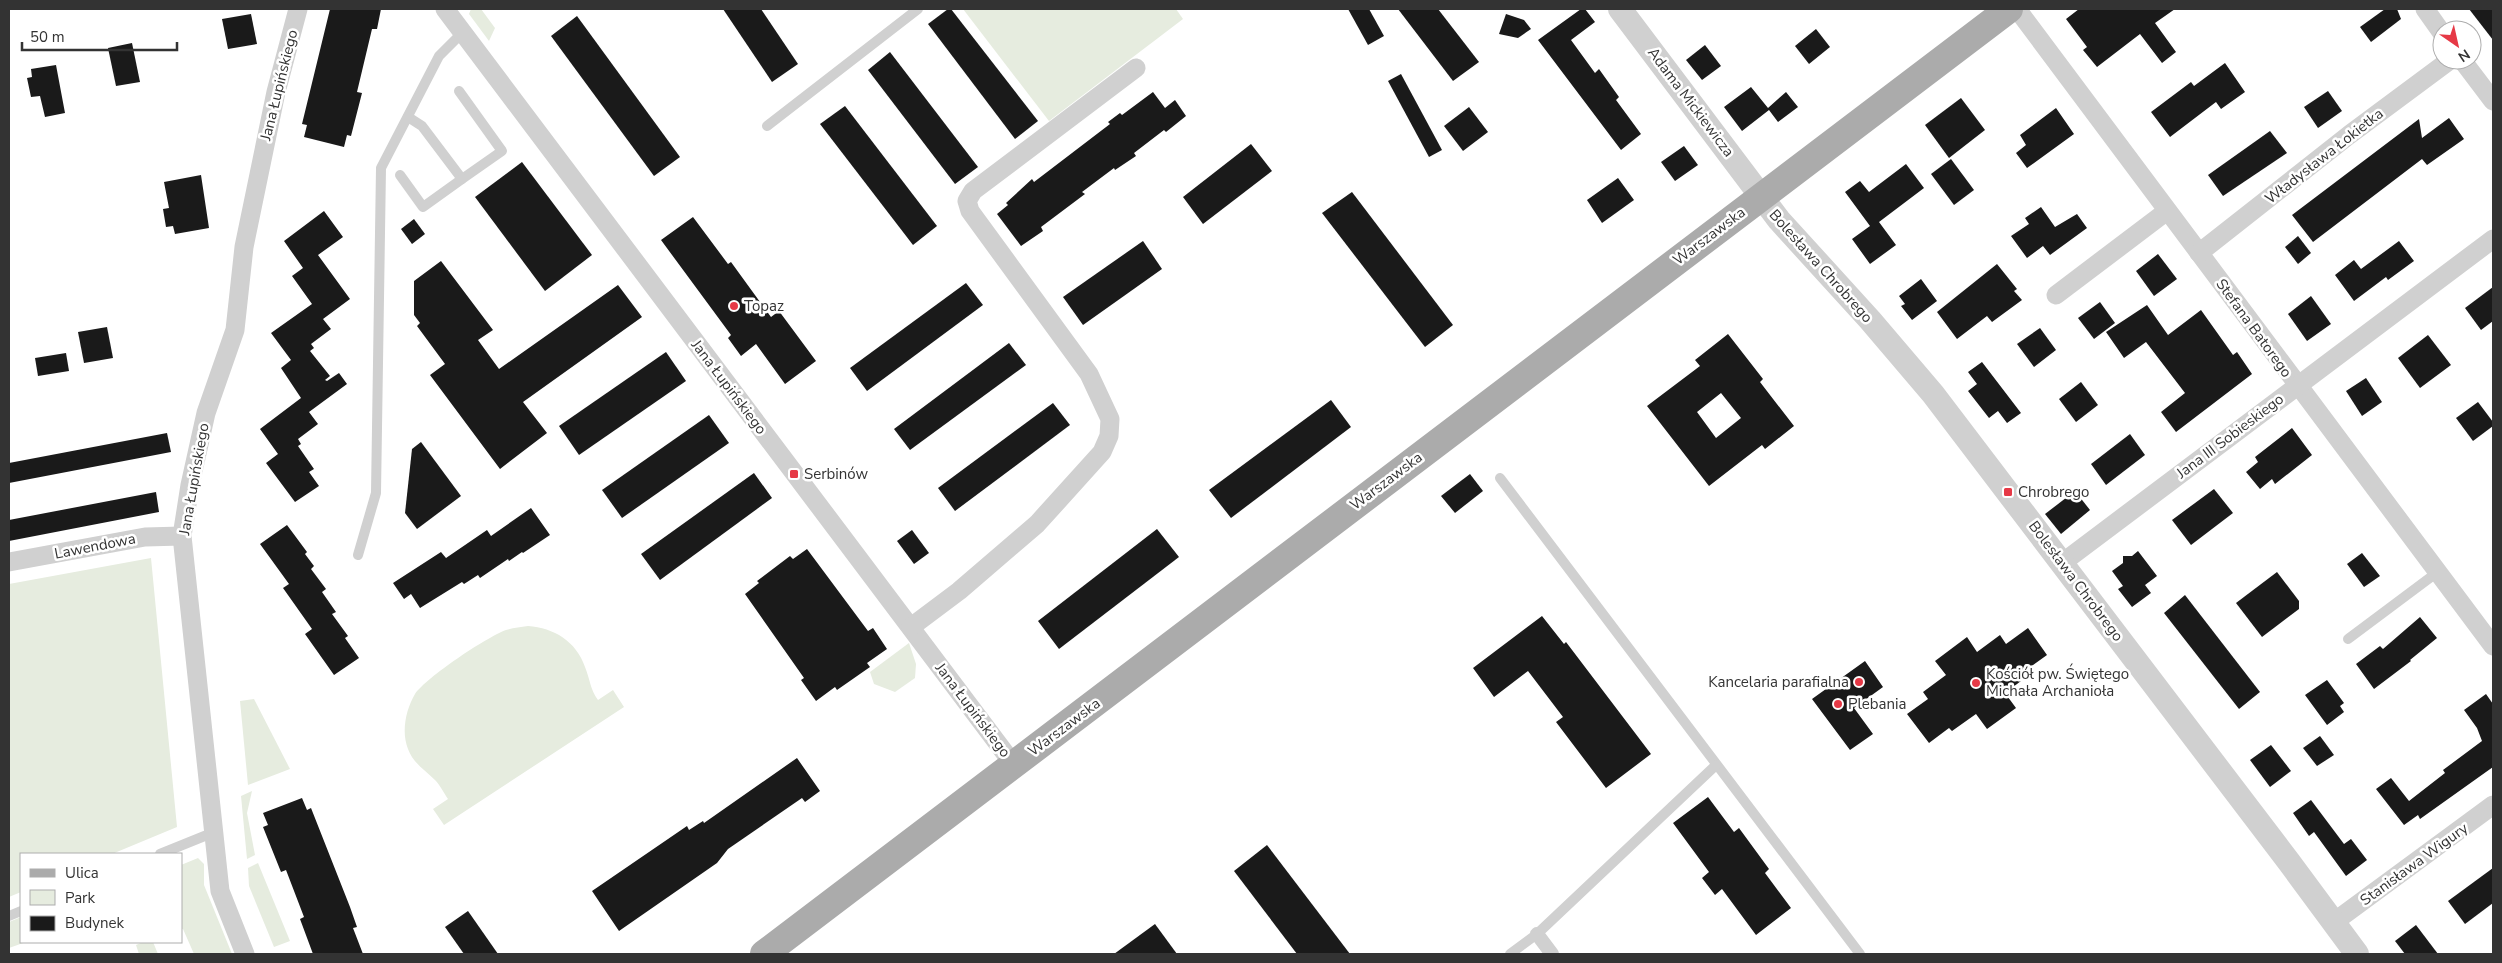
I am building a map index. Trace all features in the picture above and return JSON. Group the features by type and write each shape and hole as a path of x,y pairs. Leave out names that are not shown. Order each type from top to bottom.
{"main road":[{"name":"Warszawska","path":"764,954 2009,9"}],"street":[{"name":"Jana Łupińskiego","path":"245,954 220,891 212,833 182,536 190,484 206,413 235,330 244,247 276,92 298,9"},
{"name":"Adama Mickiewicza","path":"1620,9 1761,197"},
{"name":"Stefana Batorego","path":"2017,9 2297,385 2439,571 2493,646"},
{"path":"2425,9 2433,20"},
{"name":"Jana Łupińskiego","path":"451,11 462,33 1014,765"},
{"path":"911,627 959,591 1037,524 1102,452 1109,436 1110,419 1089,374 994,245 970,211 966,201 973,191 1136,68"},
{"name":"Władysława Łokietka","path":"2199,253 2349,135 2437,70"},
{"path":"2470,70 2493,101"},
{"name":"Bolesława Chrobrego","path":"1761,197 1933,394 2334,922 2356,954"},
{"path":"2056,295 2167,211"},
{"name":"Jana III Sobieskiego","path":"2062,563 2493,239"},
{"name":"Lawendowa","path":"9,562 146,537 182,536"},
{"name":"Stanisława Wigury","path":"2334,922 2493,805"},
{"path":"1537,934 1552,954"}],"lane":[{"path":"767,126 918,9"},
{"path":"358,556 376,493 381,168 439,56 462,33"},
{"path":"400,175 423,207 502,150 459,91"},
{"path":"408,117 422,126 462,179"},
{"path":"1500,478 1860,954"},
{"path":"2348,639 2439,571"},
{"path":"1510,954 1537,934 1716,765"},
{"path":"162,853 212,833"}],"green space":[{"path":"471,9 481,9 495,28 489,41 469,14"},
{"path":"963,9 1176,9 1183,19 1049,121"},
{"path":"151,558 177,827 114,853 20,853 20,892 9,897 9,584"},
{"path":"528,626 538,627 563,637 581,658 593,692 598,700 613,690 624,707 444,825 433,809 448,799 437,782 413,758 406,742 407,714 412,700 421,687 431,678 471,649 506,630"},
{"path":"909,643 916,664 915,678 895,692 874,684 870,672"},
{"path":"254,699 290,769 248,785 240,701"},
{"path":"252,791 247,813 255,855 247,859 241,796"},
{"path":"198,858 204,864 204,885 232,954 194,954 182,929 182,865"},
{"path":"258,863 290,941 274,947 249,886 248,868"},
{"path":"20,917 20,943 23,943 9,948 9,922"},
{"path":"153,943 158,954 139,954 136,945"}],"building":[{"path":"330,9 381,9 377,29 372,29 357,92 362,93 351,136 347,135 344,147 304,137 307,125 302,124"},
{"path":"723,9 761,9 798,64 772,82"},
{"path":"948,9 951,9 1038,121 1015,139 928,24"},
{"path":"1348,9 1369,9 1384,36 1368,45"},
{"path":"1398,9 1438,9 1479,62 1453,81"},
{"path":"1581,9 1585,9 1595,22 1571,40 1595,73 1599,69 1619,97 1616,100 1641,134 1621,150 1538,40"},
{"path":"2079,9 2175,9 2155,23 2176,52 2162,63 2140,34 2097,67 2083,50 2087,47 2066,19"},
{"path":"2385,9 2397,9 2401,19 2371,42 2360,27"},
{"path":"2469,9 2493,9 2493,40 2482,26 2482,20 2478,20"},
{"path":"251,14 257,44 228,49 222,19"},
{"path":"1506,14 1524,20 1531,29 1518,38 1499,34"},
{"path":"577,16 680,157 654,176 551,36"},
{"path":"1816,29 1830,47 1809,64 1795,46"},
{"path":"132,43 140,82 116,86 108,48"},
{"path":"1705,45 1721,66 1702,80 1686,60"},
{"path":"890,52 978,167 955,184 868,70"},
{"path":"2225,63 2245,92 2221,109 2216,102 2170,137 2151,112 2191,82 2194,86"},
{"path":"56,65 65,113 45,117 40,96 31,97 27,78 32,77 31,69"},
{"path":"1401,74 1442,150 1429,157 1388,81"},
{"path":"1751,87 1768,108 1786,92 1798,107 1778,122 1769,110 1742,131 1724,107"},
{"path":"2328,91 2342,111 2318,128 2304,107"},
{"path":"1153,92 1165,108 1175,100 1186,116 1134,153 1136,156 1115,170 1114,168 1082,192 1085,194 1041,227 1043,231 1021,246 997,214 1008,205 1006,203 1032,179 1034,182 1110,124 1108,122 1120,113 1122,115"},
{"path":"1961,98 1985,130 1949,158 1925,125"},
{"path":"845,106 937,226 913,245 820,124"},
{"path":"1469,107 1488,132 1463,151 1444,126"},
{"path":"2056,108 2074,134 2027,168 2016,153 2026,145 2020,135"},
{"path":"2449,118 2464,139 2427,165 2422,159 2313,242 2292,215 2419,119 2422,138"},
{"path":"2270,131 2287,153 2223,196 2208,175"},
{"path":"1251,144 1272,171 1203,224 1183,197"},
{"path":"1684,146 1698,165 1675,181 1661,162"},
{"path":"1951,159 1974,190 1954,205 1931,174"},
{"path":"522,162 592,255 545,291 475,197"},
{"path":"1906,164 1924,188 1879,222 1896,245 1870,264 1852,239 1870,226 1845,192 1860,181 1869,192"},
{"path":"201,175 209,228 175,234 173,226 166,227 163,209 169,208 164,182"},
{"path":"1618,178 1634,200 1602,223 1587,200"},
{"path":"1352,192 1453,325 1425,347 1322,213"},
{"path":"2041,207 2055,227 2077,214 2087,228 2050,255 2043,246 2027,258 2011,236 2029,224 2025,218"},
{"path":"324,211 343,237 318,255 350,299 323,319 331,329 311,344 314,348 310,351 330,376 325,380 327,381 339,373 347,384 309,412 318,424 298,439 301,444 298,446 314,469 309,472 319,486 295,502 266,463 278,454 260,429 301,398 281,368 291,360 271,333 312,304 292,276 303,268 284,241"},
{"name":"Topaz","path":"693,217 728,264 731,262 771,317 779,311 816,361 785,384 756,344 741,356 728,338 731,335 661,240"},
{"path":"414,219 425,234 412,244 401,229"},
{"path":"2298,236 2311,253 2298,264 2285,247"},
{"path":"1143,241 1162,269 1083,325 1063,297"},
{"path":"2399,241 2414,261 2388,280 2386,277 2354,301 2335,275 2354,260 2361,269"},
{"path":"2158,254 2177,279 2154,296 2136,271"},
{"path":"441,261 493,330 478,340 499,369 618,285 642,317 523,402 547,433 500,469 430,375 445,364 417,326 420,323 414,315 414,281"},
{"path":"1997,264 2017,289 2014,291 2022,300 1992,322 1987,316 1957,339 1937,312"},
{"path":"1921,279 1937,301 1912,320 1901,306 1905,304 1899,296"},
{"path":"966,283 983,305 867,391 850,368"},
{"path":"2493,287 2493,321 2481,330 2465,308"},
{"path":"2311,296 2331,324 2307,341 2288,314"},
{"path":"2100,302 2115,323 2094,339 2078,318"},
{"path":"2147,305 2168,335 2201,310 2233,355 2237,352 2252,374 2176,432 2161,412 2185,393 2146,342 2124,358 2106,332"},
{"path":"107,327 113,358 84,363 78,332"},
{"path":"2040,328 2056,350 2034,367 2017,344"},
{"path":"1728,334 1763,379 1760,382 1794,426 1765,449 1762,445 1709,486 1647,406 1700,366 1695,360","holes":["1721,393 1741,418 1716,438 1697,412"]},
{"path":"2428,335 2451,365 2420,388 2398,358"},
{"path":"1009,343 1026,365 910,450 894,429"},
{"path":"666,352 686,381 579,455 559,426"},
{"path":"66,353 69,371 38,376 35,358"},
{"path":"1982,362 2021,413 2007,423 1998,411 1989,418 1968,391 1977,384 1968,372"},
{"path":"2366,378 2382,402 2362,416 2346,391"},
{"path":"2081,382 2098,405 2076,422 2059,399"},
{"path":"1331,400 1351,427 1231,518 1209,490"},
{"path":"2478,402 2493,422 2493,426 2473,441 2456,418"},
{"path":"1053,403 1070,425 955,511 938,488"},
{"path":"709,415 729,443 622,518 602,490"},
{"path":"2292,428 2312,455 2275,484 2272,479 2260,489 2246,472 2258,462 2255,457"},
{"path":"167,433 171,452 9,483 9,463"},
{"path":"2130,434 2145,455 2106,485 2091,464"},
{"path":"421,442 461,496 417,529 405,513 412,449"},
{"path":"754,473 772,498 660,580 641,554"},
{"path":"1470,474 1483,491 1455,513 1441,496"},
{"path":"2214,489 2233,513 2191,545 2172,520"},
{"path":"2075,491 2090,510 2061,534 2045,514"},
{"path":"156,492 159,512 9,541 9,520"},
{"path":"531,508 550,535 509,561 508,559 480,578 478,575 464,584 462,582 420,608 411,594 404,599 393,583 441,552 446,558 487,530 491,536"},
{"path":"287,525 307,552 305,554 314,566 311,569 326,589 322,592 336,612 332,614 348,636 345,638 359,658 334,675 305,634 312,629 283,588 289,584 260,544"},
{"path":"1157,529 1179,557 1059,649 1038,621"},
{"path":"912,530 929,553 914,564 897,541"},
{"path":"807,549 868,631 873,628 887,649 867,663 870,667 837,690 835,687 816,701 801,680 804,678 745,594 759,583 757,581 790,556 793,559"},
{"path":"2138,551 2157,576 2145,585 2151,593 2132,607 2118,589 2123,586 2112,571 2123,563 2123,556 2132,556"},
{"path":"2362,553 2380,576 2364,587 2347,564"},
{"path":"2277,572 2299,601 2299,609 2262,637 2236,603"},
{"path":"2185,595 2260,692 2239,709 2164,613"},
{"path":"1542,616 1564,644 1566,642 1651,754 1606,788 1556,722 1563,717 1528,671 1494,697 1473,668"},
{"path":"2420,617 2437,638 2411,661 2374,689 2356,664 2380,646 2383,649"},
{"name":"Kościół pw. Świętego Michała Archanioła","path":"2028,628 2047,655 2026,670 2029,675 2005,693 2016,708 1987,729 1976,714 1952,731 1949,728 1929,743 1907,714 1928,699 1923,692 1946,675 1935,661 1967,637 1977,652 2000,635 2006,644"},
{"name":"Plebania","path":"1865,661 1883,687 1854,708 1873,734 1850,750 1812,699"},
{"path":"2327,680 2344,703 2340,706 2344,712 2327,725 2305,695"},
{"path":"2486,694 2493,704 2493,767 2420,819 2418,815 2404,825 2376,789 2391,778 2409,801 2445,773 2443,770 2482,741 2477,728 2464,710"},
{"path":"2320,736 2334,755 2317,766 2303,748"},
{"path":"2271,745 2291,771 2270,787 2250,760"},
{"path":"797,758 820,791 805,802 802,798 728,849 717,863 619,931 592,891 687,826 689,830 703,821 704,823"},
{"path":"1708,797 1734,832 1739,828 1769,869 1765,873 1791,908 1756,935 1722,889 1715,895 1702,878 1709,872 1673,823"},
{"path":"302,798 307,810 311,808 350,907 357,927 353,928 363,954 313,954 300,919 304,917 286,870 281,872 263,827 268,825 263,813"},
{"path":"2311,800 2344,844 2351,839 2367,860 2346,876 2314,832 2309,836 2293,813"},
{"path":"1267,845 1350,954 1297,954 1234,871"},
{"path":"2493,868 2493,903 2465,924 2448,901"},
{"path":"468,911 498,954 464,954 445,927"},
{"path":"1155,924 1177,954 1114,954"},
{"path":"2416,925 2438,954 2405,954 2395,941"}],"place":[{"name":"Topaz","path":"734,306"},
{"name":"Serbinów","path":"794,474"},
{"name":"Chrobrego","path":"2008,492"},
{"name":"Kancelaria parafialna","path":"1859,682"},
{"name":"Kościół pw. Świętego Michała Archanioła","path":"1976,683"},
{"name":"Plebania","path":"1838,704"}]}
